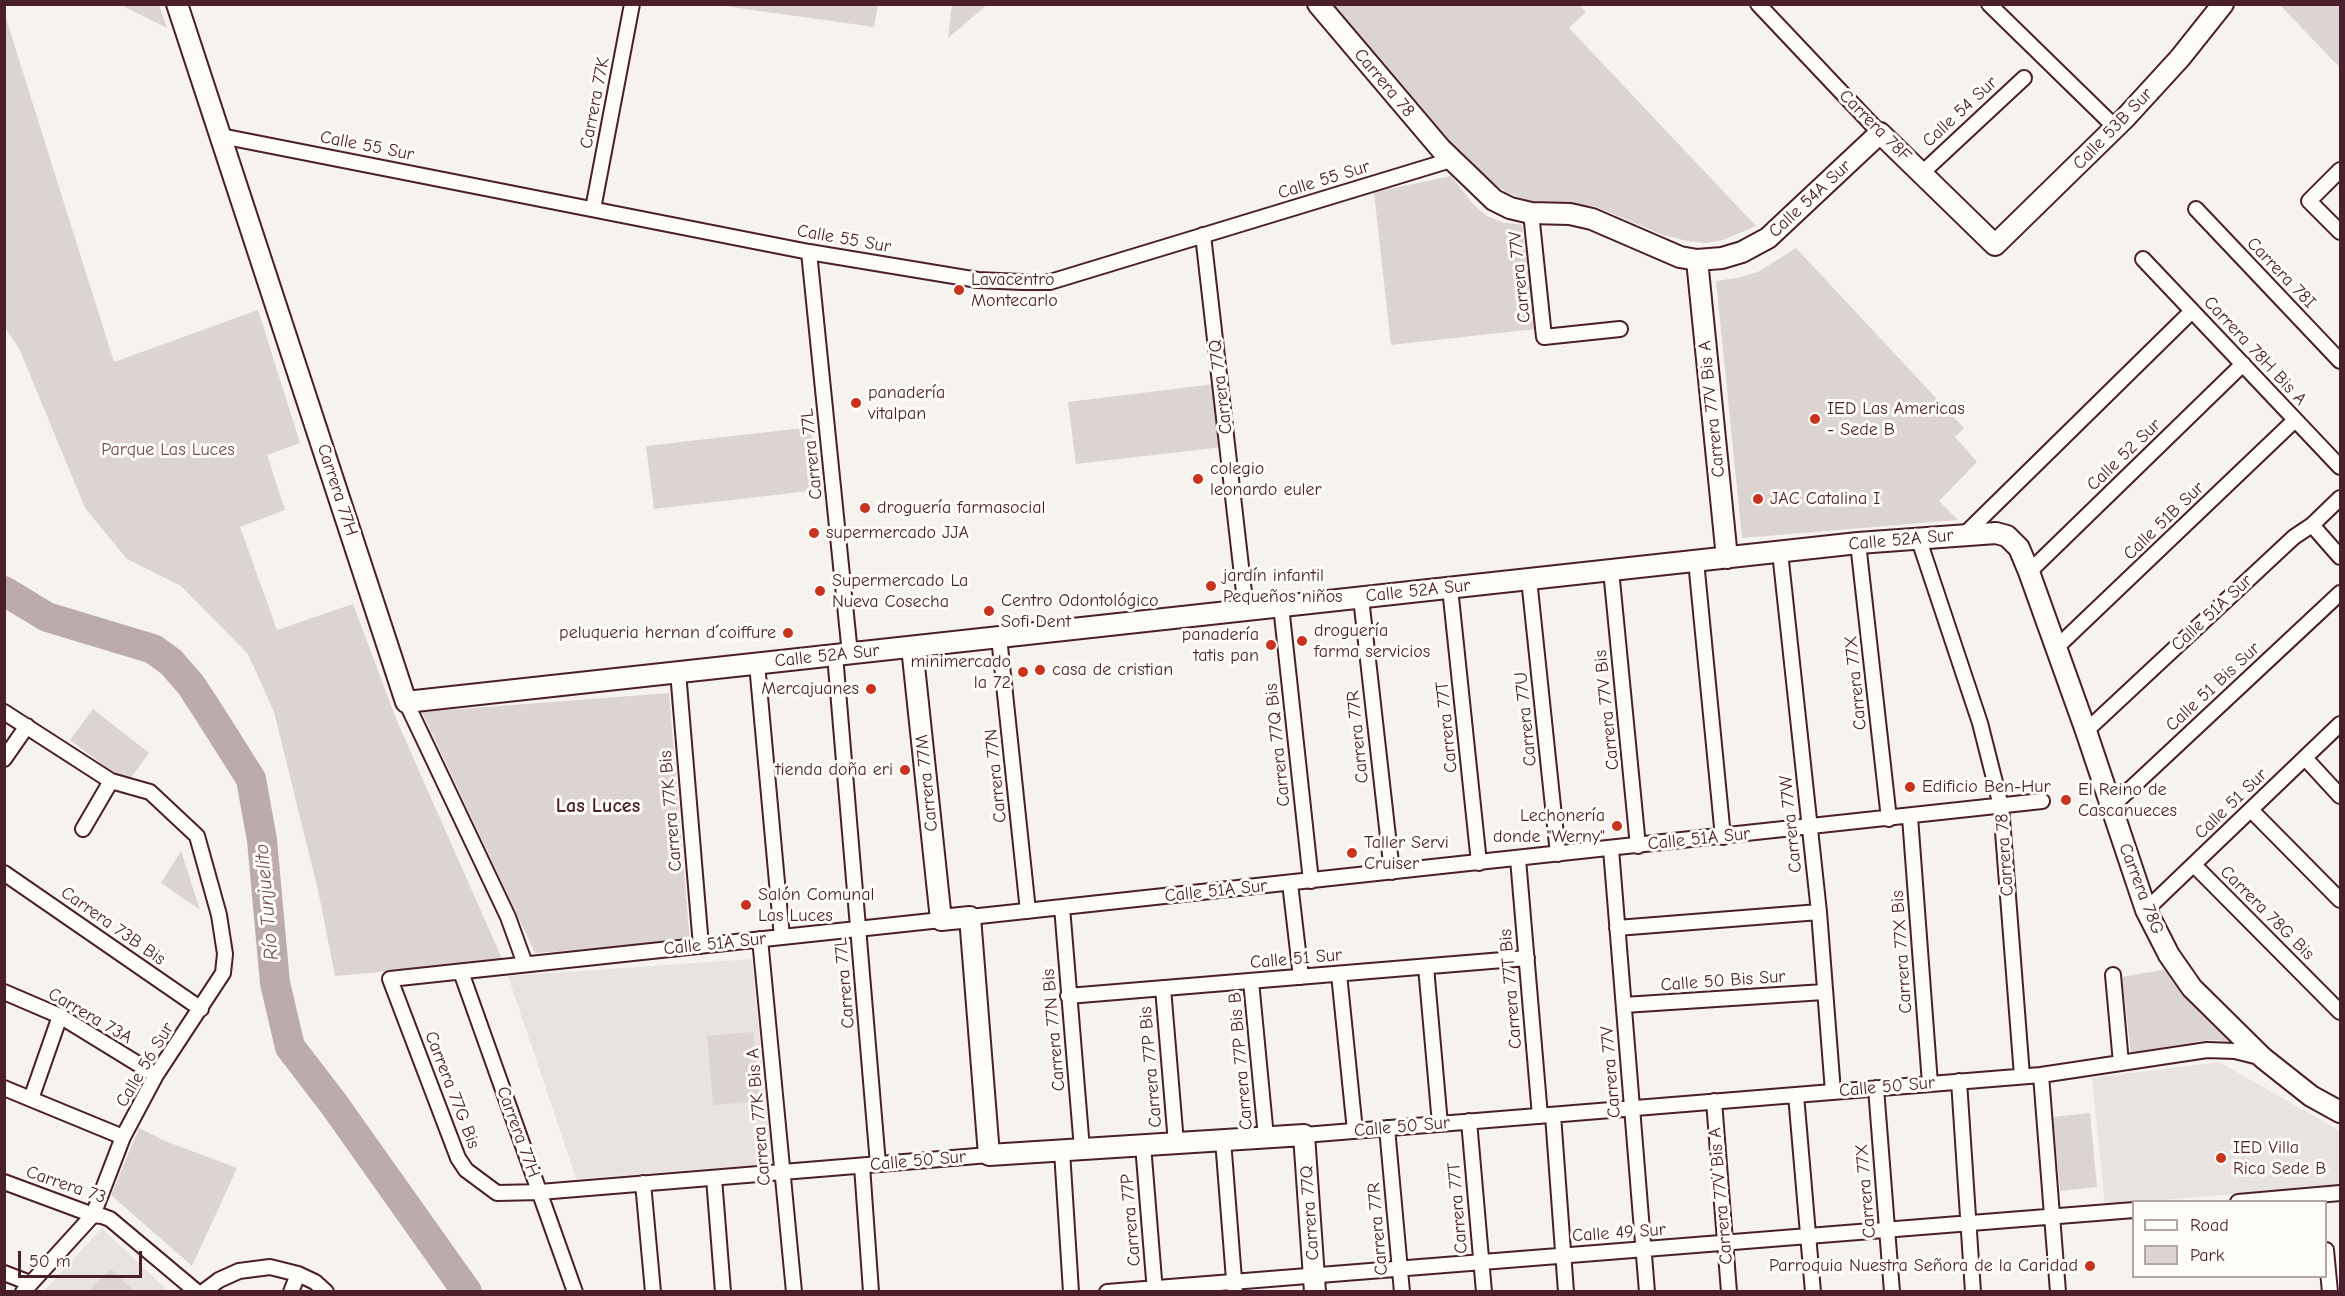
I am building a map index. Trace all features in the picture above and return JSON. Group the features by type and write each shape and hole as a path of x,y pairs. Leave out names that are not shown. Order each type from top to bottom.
{"street":[{"name":"Carrera 77H","path":"177,4 406,702 508,917 525,964"},
{"name":"Carrera 77K","path":"593,209 632,4"},
{"name":"Carrera 78","path":"1318,4 1451,160 1494,200 1510,208 1531,213 1570,214 1592,219 1680,257 1697,260"},
{"name":"Carrera 78F","path":"1758,4 1880,133 1995,245"},
{"path":"1989,4 2115,128"},
{"name":"Calle 53B Sur","path":"1995,245 2115,128 2180,58 2223,4"},
{"name":"Calle 54 Sur","path":"1922,173 2024,78"},
{"name":"Calle 54A Sur","path":"1697,260 1722,258 1742,252 1768,238 1880,133"},
{"name":"Calle 55 Sur","path":"221,136 809,252 978,280 1050,282 1451,160"},
{"path":"2340,170 2309,201 2340,232"},
{"name":"Carrera 78I","path":"2196,209 2340,361"},
{"name":"Carrera 77V","path":"1531,213 1544,337 1620,329"},
{"name":"Carrera 77Q","path":"1203,235 1246,610"},
{"name":"Carrera 77L","path":"809,252 842,654 858,929 878,1164"},
{"name":"Carrera 78H Bis A","path":"2143,259 2340,467"},
{"name":"Carrera 77V Bis A","path":"1697,260 1727,558"},
{"name":"Calle 52A Sur","path":"1964,535 2192,311"},
{"name":"Calle 52 Sur","path":"2029,572 2243,364"},
{"name":"Calle 51B Sur","path":"2057,647 2295,420"},
{"name":"Calle 51A Sur","path":"2086,731 2294,537 2312,525 2340,498"},
{"path":"2312,525 2340,557"},
{"name":"Calle 52A Sur","path":"406,702 1858,543 1996,533 2007,537"},
{"name":"Carrera 78","path":"1918,537 1980,723 2001,806 2022,1076"},
{"name":"Carrera 78G","path":"2007,537 2019,548 2029,572 2057,647 2146,910 2169,955 2192,988 2263,1058 2311,1096 2340,1112"},
{"name":"Carrera 77X","path":"1858,543 1889,819"},
{"name":"Carrera 77W","path":"1780,552 1819,912 1833,1092"},
{"path":"1696,561 1723,837"},
{"name":"Carrera 77V Bis","path":"1611,570 1638,846"},
{"name":"Carrera 77U","path":"1529,579 1558,854"},
{"name":"Carrera 77T","path":"1450,588 1479,863"},
{"name":"Calle 51 Bis Sur","path":"2110,807 2340,593"},
{"name":"Carrera 77R","path":"1361,598 1392,872"},
{"name":"Carrera 77Q Bis","path":"1281,606 1311,880"},
{"name":"Carrera 77N","path":"999,637 1028,911"},
{"name":"Carrera 77M","path":"912,647 941,920"},
{"path":"757,664 782,937"},
{"name":"Carrera 77K Bis","path":"678,672 700,946"},
{"path":"4,712 111,781 83,829"},
{"name":"Calle 51 Sur","path":"2146,910 2340,724"},
{"path":"4,759 27,726"},
{"path":"2305,759 2340,796"},
{"name":"Calle 56 Sur","path":"26,1287 93,1215 123,1137 156,1075 223,973 225,954 219,915 197,836 150,792 111,781"},
{"name":"Calle 51A Sur","path":"390,979 1809,828 2042,801"},
{"path":"2251,810 2340,900"},
{"name":"Carrera 77X Bis","path":"1910,817 1930,1084"},
{"name":"Carrera 77V","path":"1611,849 1647,1292"},
{"name":"Carrera 77T Bis","path":"1518,858 1527,958 1566,1292"},
{"name":"Carrera 78G Bis","path":"2194,865 2340,1012"},
{"name":"Carrera 73B Bis","path":"4,873 201,1009"},
{"path":"1290,883 1301,977"},
{"name":"Carrera 77N Bis","path":"1062,907 1082,1149"},
{"path":"1617,928 1819,912"},
{"path":"970,917 989,1155"},
{"name":"Carrera 77K Bis A","path":"760,939 794,1292"},
{"name":"Calle 51 Sur","path":"1068,996 1527,958"},
{"path":"1426,967 1440,1124"},
{"name":"Carrera 77H","path":"461,972 575,1292"},
{"path":"1339,974 1355,1131"},
{"path":"2113,975 2121,1064"},
{"name":"Carrera 77G Bis","path":"390,979 458,1158 466,1170 496,1193 540,1192"},
{"name":"Carrera 77P Bis B","path":"1251,981 1266,1137"},
{"name":"Carrera 77P Bis","path":"1162,988 1176,1143"},
{"name":"Carrera 73A","path":"4,992 60,1016 156,1075"},
{"name":"Calle 50 Bis Sur","path":"1624,1005 1824,992"},
{"path":"30,1099 60,1016"},
{"name":"Calle 50 Sur","path":"540,1192 989,1155 1304,1135 2041,1075 2221,1050 2263,1058"},
{"path":"2041,1075 2058,1292"},
{"path":"1959,1081 1973,1292"},
{"path":"4,1088 123,1137"},
{"name":"Carrera 77X","path":"1876,1088 1892,1292"},
{"path":"1796,1095 1813,1292"},
{"name":"Carrera 77V Bis A","path":"1713,1101 1729,1292"},
{"name":"Carrera 77T","path":"1469,1121 1484,1292"},
{"name":"Carrera 77R","path":"1387,1128 1402,1292"},
{"name":"Carrera 77Q","path":"1304,1135 1315,1283"},
{"path":"1223,1140 1234,1286"},
{"name":"Carrera 77P","path":"1143,1145 1155,1289"},
{"path":"1062,1150 1071,1292"},
{"path":"862,1166 871,1292"},
{"path":"714,1178 723,1292"},
{"name":"Carrera 73","path":"4,1182 93,1215 110,1219 197,1292"},
{"path":"644,1183 653,1292"},
{"path":"2279,1200 2320,1198 2340,1193"},
{"name":"Calle 49 Sur","path":"1107,1292 1315,1283 1399,1268 2132,1210"},
{"path":"203,1292 219,1280 239,1271 270,1267 298,1274 315,1282 326,1292"},
{"path":"2327,1267 2330,1292"},
{"path":"4,1273 26,1287"},
{"path":"291,1292 298,1274"}],"shaded area":[{"path":"752,959 772,1164 576,1179 508,976"},
{"name":"IED Villa Rica Sede B","path":"2219,1062 2340,1131 2340,1185 2164,1200 2132,1200 2132,1203 2105,1205 2092,1078"},
{"path":"102,1228 168,1291 43,1292"}],"green space":[{"path":"952,4 987,5 948,38"},
{"path":"121,5 159,5 167,28"},
{"path":"717,5 878,5 874,27"},
{"path":"1329,5 1579,5 1586,12 1569,28 1756,226 1723,240 1706,243 1687,241 1663,235 1594,206 1532,202 1508,193 1487,179 1456,148"},
{"path":"2280,5 2340,5 2340,68"},
{"name":"Parque Las Luces","path":"4,12 114,362 258,310 300,443 267,455 285,510 240,527 277,630 353,604 397,721 503,961 335,976 318,890 274,712 248,654 181,586 127,559 85,508 19,348 5,328"},
{"path":"1451,176 1474,205 1487,216 1502,222 1522,225 1536,329 1391,345 1374,192"},
{"path":"1796,248 1964,428 1955,437 1977,462 1939,501 1958,520 1742,538 1716,281 1758,272"},
{"path":"1215,384 1223,447 1076,464 1068,402"},
{"path":"811,427 818,490 654,509 646,446"},
{"path":"669,693 690,942 535,953 422,712"},
{"path":"93,709 149,753 127,783 70,740"},
{"path":"181,851 200,910 161,883"},
{"path":"2167,969 2237,1043 2217,1040 2200,1041 2131,1053 2122,977"},
{"path":"753,1032 760,1101 713,1105 707,1036"},
{"path":"2090,1113 2097,1187 2060,1191 2053,1117"},
{"path":"139,1128 165,1141 237,1168 192,1266 111,1195"},
{"path":"111,1269 134,1291 88,1291"}],"waterway":[{"name":"Río Tunjuelito","path":"4,591 47,617 153,649 171,662 191,685 251,779 262,840 275,983 290,1047 333,1103 467,1292"}],"place":[{"name":"Lavacentro Montecarlo","path":"959,290"},
{"name":"panadería vitalpan","path":"856,403"},
{"name":"IED Las Americas - Sede B","path":"1815,419"},
{"name":"colegio leonardo euler","path":"1198,479"},
{"name":"JAC Catalina I","path":"1758,499"},
{"name":"droguería farmasocial","path":"865,508"},
{"name":"supermercado JJA","path":"814,533"},
{"name":"jardín infantil Pequeños niños","path":"1211,586"},
{"name":"Supermercado La Nueva Cosecha","path":"820,591"},
{"name":"Centro Odontológico Sofi Dent","path":"989,611"},
{"name":"peluqueria hernan d´coiffure","path":"788,633"},
{"name":"droguería farma servicios","path":"1302,641"},
{"name":"panadería tatis pan","path":"1271,645"},
{"name":"casa de cristian","path":"1040,670"},
{"name":"minimercado la 72","path":"1023,672"},
{"name":"Mercajuanes","path":"871,689"},
{"name":"tienda doña eri","path":"905,770"},
{"name":"Edificio Ben-Hur","path":"1910,787"},
{"name":"El Reino de Cascanueces","path":"2066,800"},
{"name":"Lechonería donde \"Werny\"","path":"1617,826"},
{"name":"Taller Servi Cruiser","path":"1352,853"},
{"name":"Salón Comunal Las Luces","path":"746,905"},
{"name":"IED Villa Rica Sede B","path":"2221,1158"},
{"name":"Parroquia Nuestra Señora de la Caridad","path":"2090,1266"}],"district":[{"name":"Las Luces","path":"598,806"}]}
